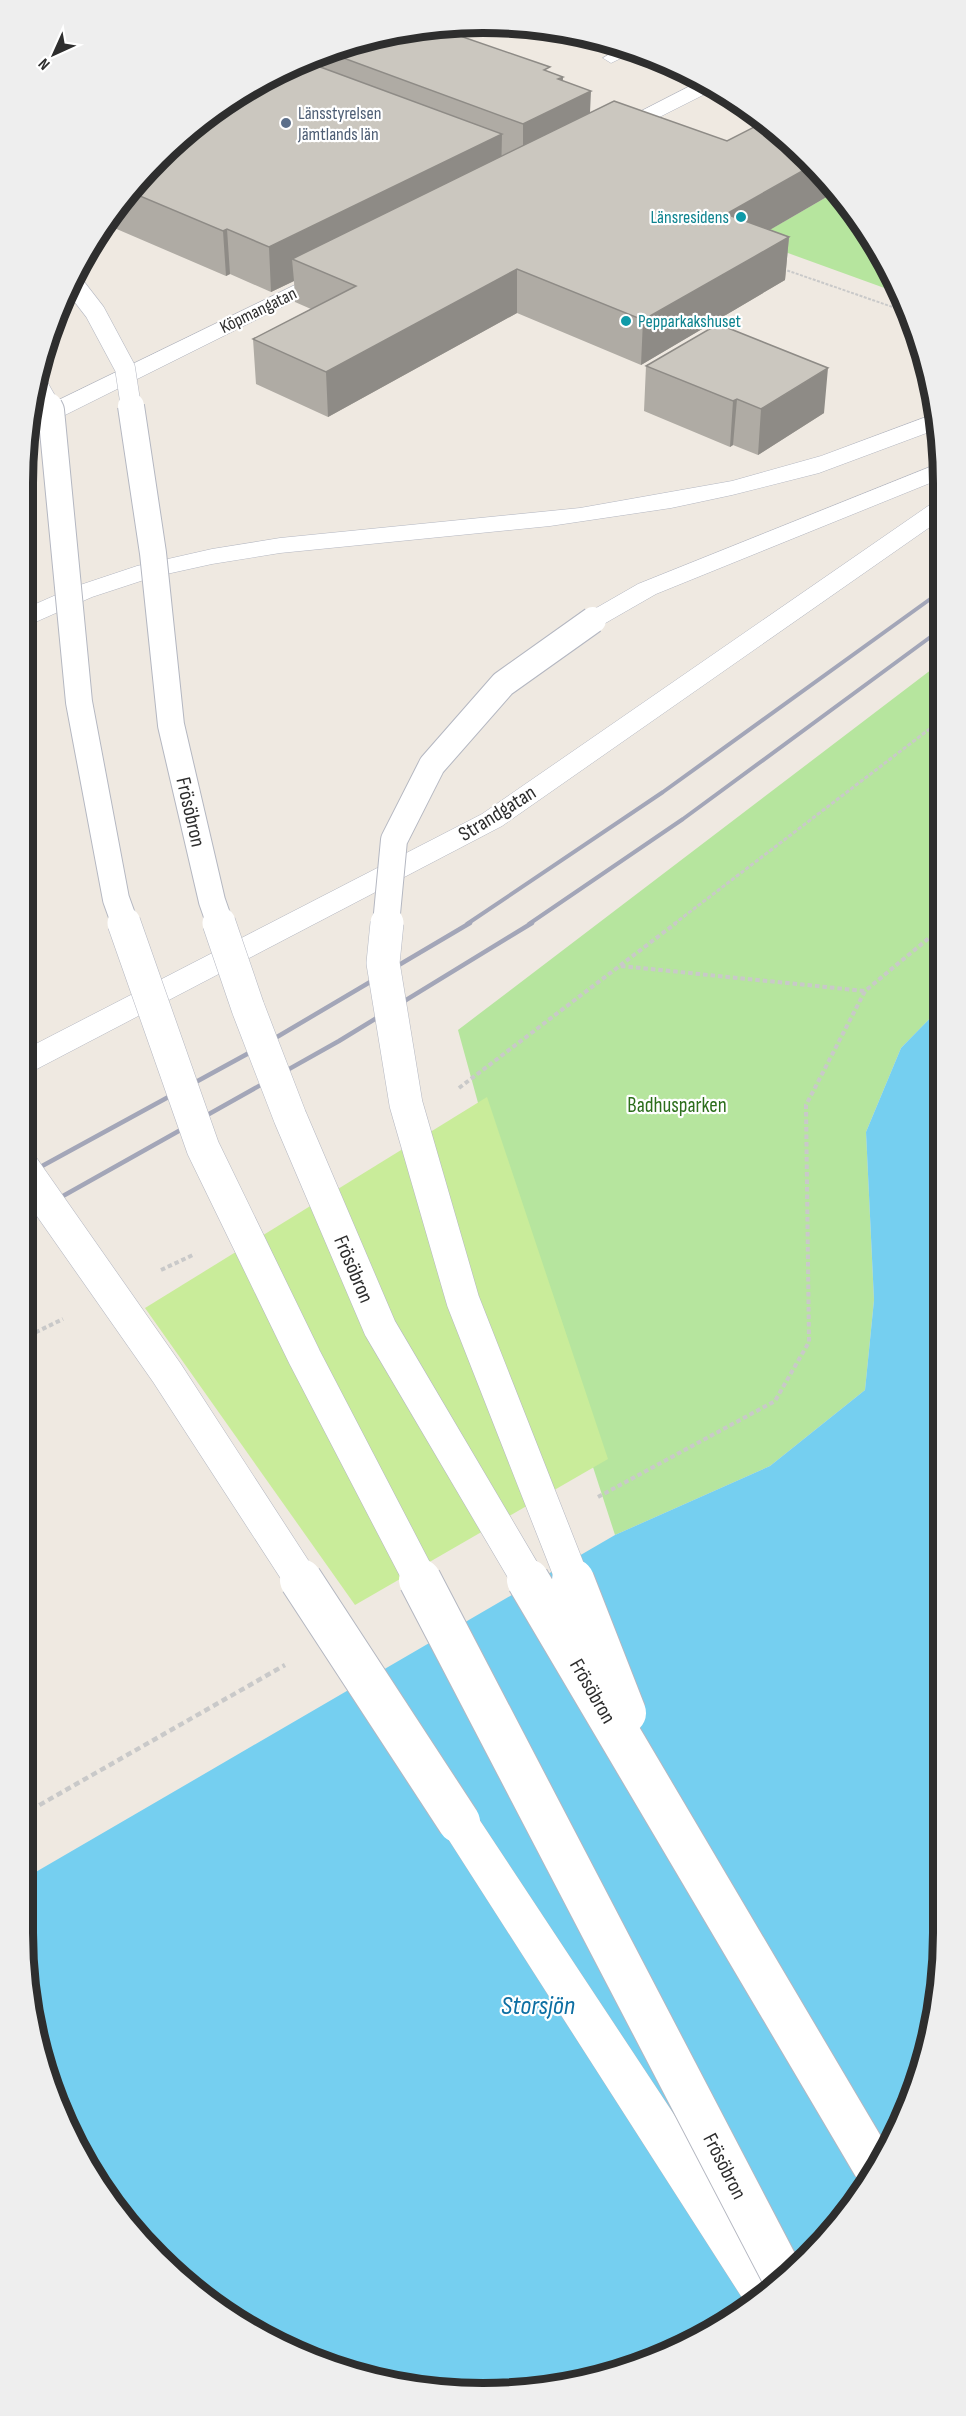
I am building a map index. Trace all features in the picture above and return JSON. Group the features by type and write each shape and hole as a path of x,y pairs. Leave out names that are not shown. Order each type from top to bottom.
{"main road":[{"path":"598,140 700,89"},
{"name":"Köpmangatan","path":"38,420 352,263"},
{"name":"Frösöbron","path":"77,289 95,312 125,368 153,553 171,725 212,901 248,1008 290,1117 380,1328 871,2161"},
{"name":"Frösöbron","path":"42,394 51,410 79,702 116,899 203,1148 305,1358 780,2271"},
{"path":"33,614 57,601 126,577 206,559 321,540 550,519 697,495 792,473 870,447 929,424"},
{"path":"663,1810 463,1301 406,1104 383,963 394,840 432,765 503,684 593,620 647,589 933,473"},
{"name":"Strandgatan","path":"33,1058 492,820 933,514"},
{"path":"33,1182 167,1373 761,2287"}],"lane":[{"path":"611,58 619,54"},
{"path":"607,120 659,130"}],"path":[{"path":"778,267 898,309"},
{"path":"454,1092 933,727"},
{"path":"621,966 865,992"},
{"path":"154,1274 196,1253"},
{"path":"33,1334 71,1315"}],"green space":[{"path":"829,196 857,233 890,290 752,240"},
{"name":"Badhusparken","path":"933,668 933,1015 901,1048 866,1132 874,1300 865,1390 770,1466 615,1535 494,1161 458,1030"},
{"path":"487,1097 608,1459 355,1605 145,1308"}],"water":[{"name":"Storsjön","path":"933,1015 932,1962 929,1992 918,2049 887,2132 873,2158 840,2207 821,2230 780,2271 757,2290 708,2323 682,2337 628,2359 599,2368 542,2379 483,2383 454,2382 424,2379 367,2368 284,2337 233,2307 186,2271 145,2230 126,2207 93,2158 67,2105 48,2049 42,2021 34,1962 33,1874 615,1535 770,1466 865,1390 874,1300 866,1132 901,1048"}],"building":[{"path":"454,34 550,67 544,70 563,77 558,79 591,91 523,124 339,57 395,42"},
{"path":"316,65 502,134 269,247 227,229 223,231 138,195 165,165 209,126 258,93"},
{"path":"614,101 727,141 757,126 805,169 726,214 789,237 643,320 517,269 326,372 253,339 356,286 292,259"},
{"path":"718,324 828,368 761,409 737,399 733,401 646,366"}],"railway":[{"path":"467,924 663,792 933,597"},
{"path":"529,924 683,819 933,635"},
{"path":"33,1171 260,1047 470,923"},
{"path":"33,1213 339,1041 532,923"}],"place":[{"name":"Länsstyrelsen Jämtlands län","path":"286,123"},
{"name":"Länsresidens","path":"741,217"},
{"name":"Pepparkakshuset","path":"626,321"}]}
